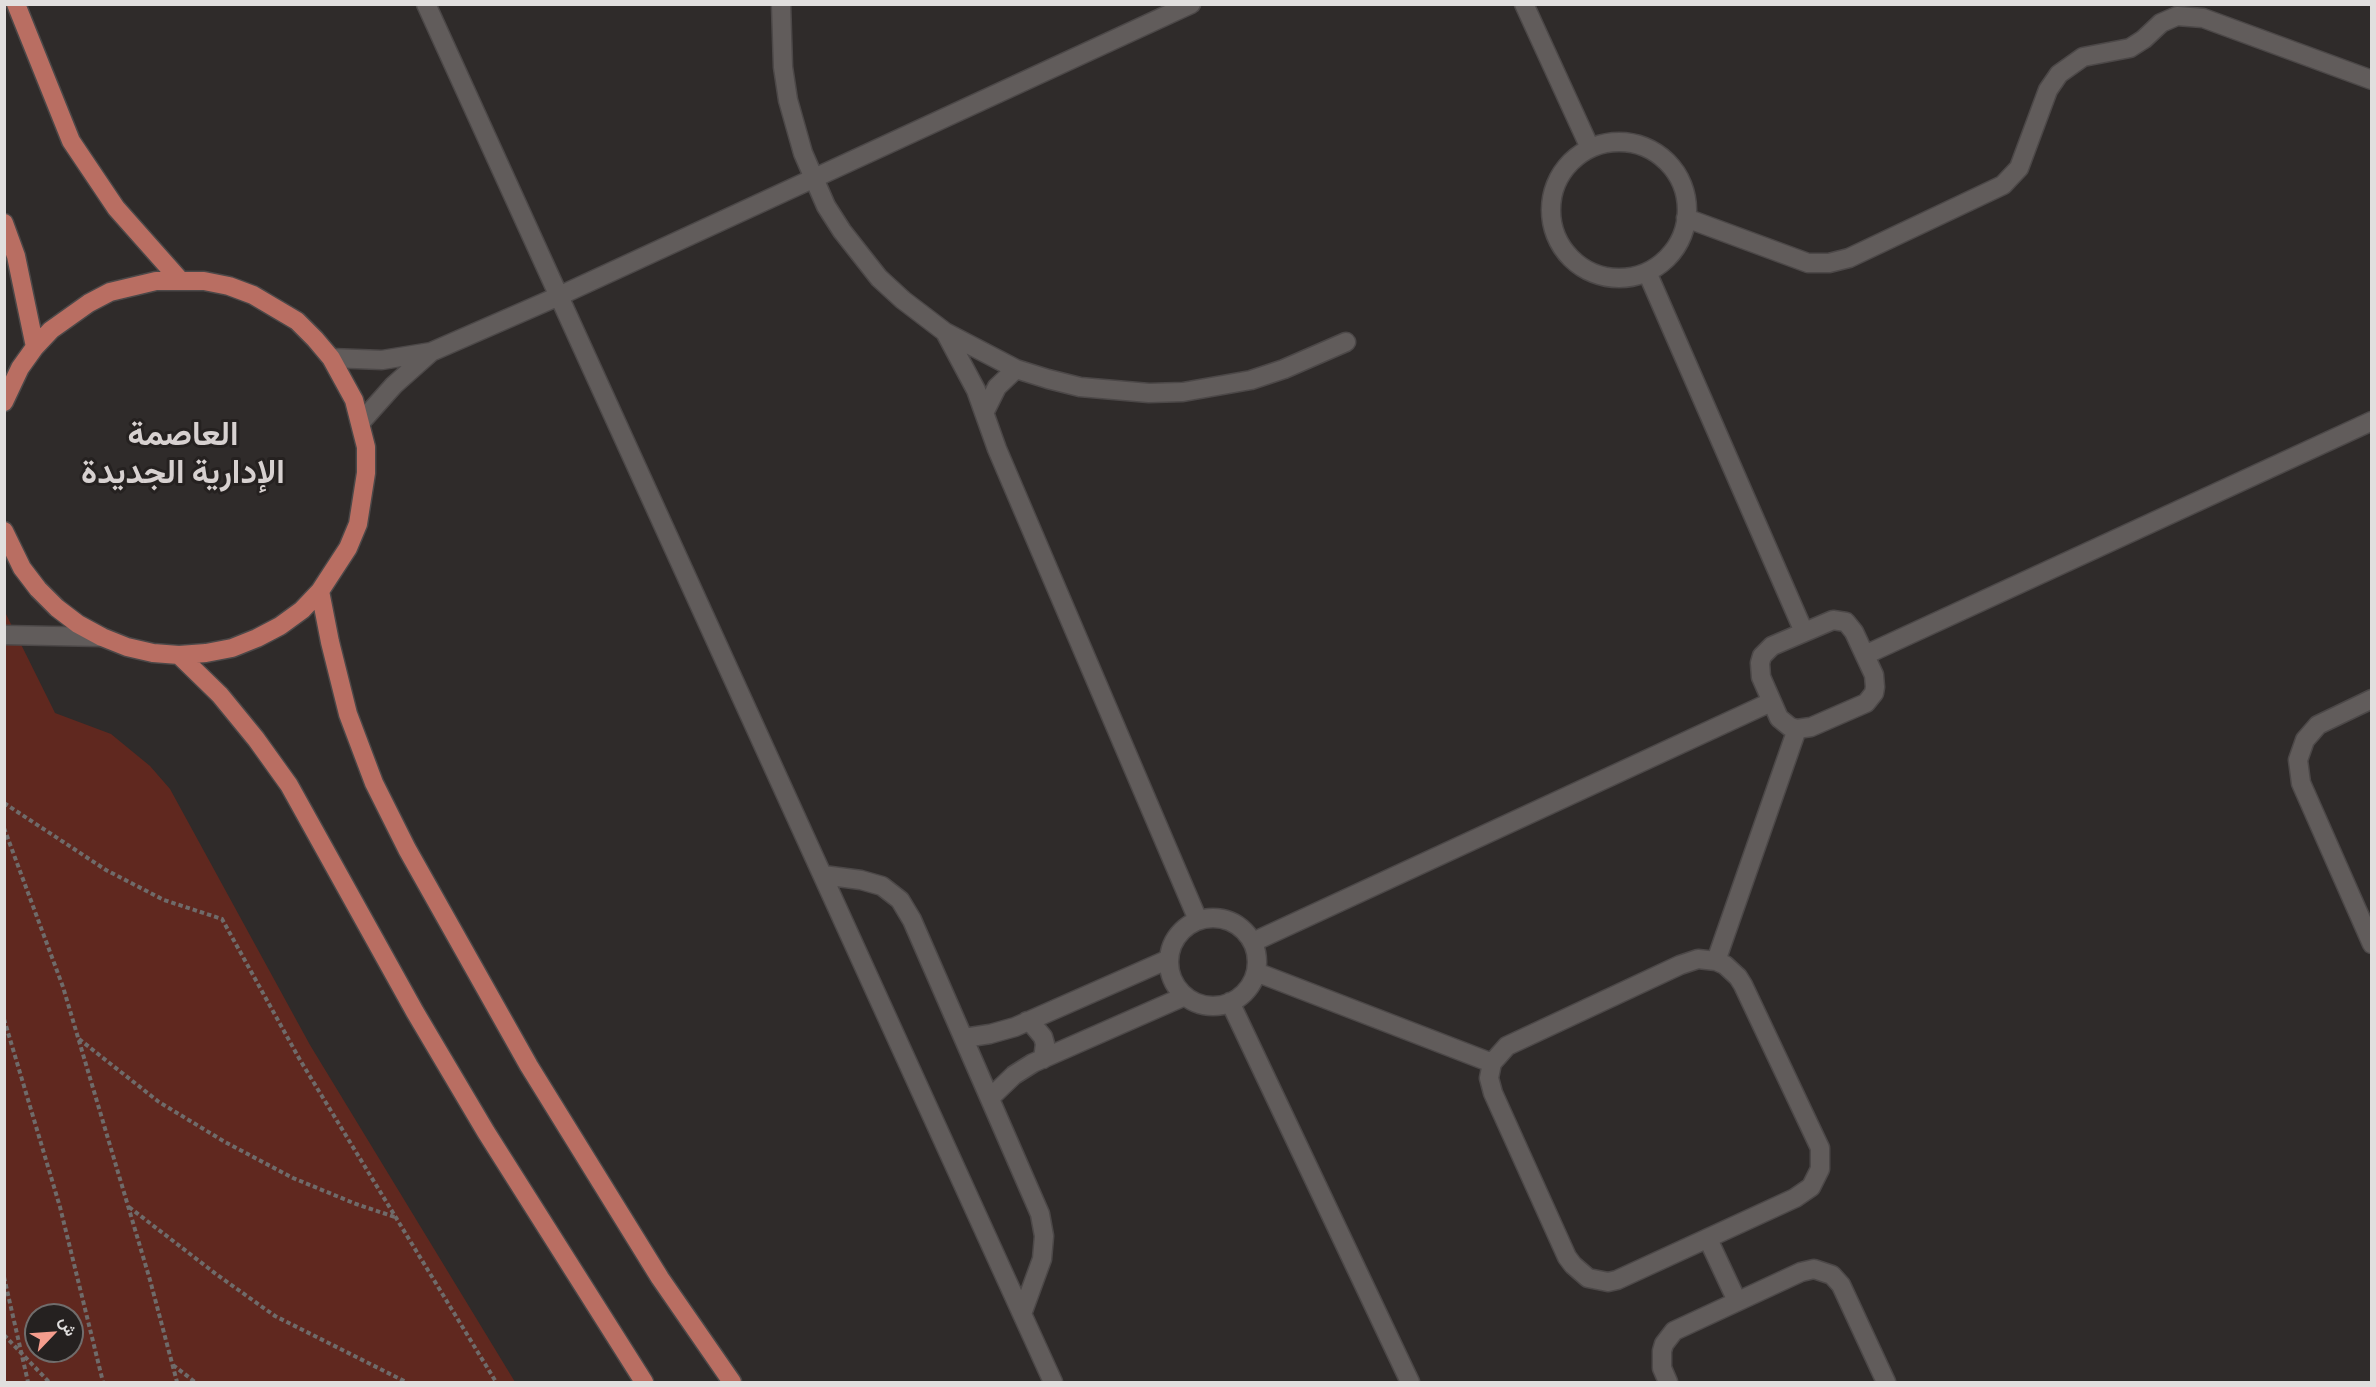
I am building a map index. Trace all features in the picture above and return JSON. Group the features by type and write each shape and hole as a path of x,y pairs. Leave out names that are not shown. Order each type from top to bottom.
{"main road":[{"path":"16,4 71,141 116,208 179,279"},
{"path":"4,223 16,256 35,347"},
{"path":"4,402 20,368 35,347 69,315 110,292 156,281 179,279 204,281 230,286 268,303 297,321 332,358 349,389 361,422 366,447 364,499 358,524 344,556 320,591 302,610 280,626 232,648 179,655 153,653 102,638 78,624 38,590 22,568 4,531"},
{"path":"320,591 348,714 374,783 407,849 529,1066 660,1278 732,1383"},
{"path":"179,655 220,695 256,738 289,785 415,1012 480,1122 644,1383"}],"street":[{"path":"426,4 1053,1383"},
{"path":"781,4 781,34 788,100 803,153 813,178 842,231 860,255 903,300 945,332 1016,369 1080,387 1149,393 1184,392 1251,380 1284,369 1346,342"},
{"path":"332,358 382,360 431,352 559,296 1191,4"},
{"path":"1524,4 1590,148"},
{"path":"1686,218 1808,262 1829,263 1849,258 2003,185 2019,168 2048,90 2059,74 2083,57 2130,48 2161,23 2177,16 2203,18 2372,80"},
{"path":"1609,143 1628,143 1641,146 1664,159 1680,180 1684,192 1686,218 1677,245 1659,265 1647,272 1622,278 1597,274 1574,261 1558,240 1551,214 1555,188 1568,164 1590,148 1609,143"},
{"path":"1647,272 1804,632"},
{"path":"945,332 967,370 997,449 1198,920"},
{"path":"361,422 394,385 431,352"},
{"path":"984,411 997,387 1016,369"},
{"path":"1865,655 2372,421"},
{"path":"1833,620 1846,622 1854,632 1865,655 1875,681 1870,699 1866,703 1811,727 1797,729 1784,723 1772,702 1759,670 1762,656 1772,646 1833,620"},
{"path":"4,634 102,638"},
{"path":"2372,699 2318,724 2305,740 2298,760 2301,783 2372,944"},
{"path":"1253,942 1772,702"},
{"path":"1716,961 1797,729"},
{"path":"823,875 872,882 892,892 900,900 912,920 1036,1203 1044,1236 1042,1259 1022,1314"},
{"path":"1220,918 1230,921 1247,933 1253,942 1257,962 1256,972 1247,990 1230,1002 1211,1006 1193,1001 1185,996 1173,979 1169,960 1175,939 1189,925 1198,920 1220,918"},
{"path":"964,1038 996,1032 1027,1021 1169,960"},
{"path":"1698,960 1716,961 1732,970 1743,985 1816,1139 1821,1158 1817,1179 1803,1194 1708,1239 1617,1280 1598,1281 1580,1272 1567,1257 1493,1094 1489,1078 1492,1063 1507,1046 1680,965 1698,960"},
{"path":"1256,972 1492,1063"},
{"path":"990,1098 1014,1075 1043,1059 1185,996"},
{"path":"1230,1002 1410,1383"},
{"path":"1027,1021 1043,1036 1045,1044 1043,1059"},
{"path":"1708,1239 1737,1301"},
{"path":"1668,1383 1661,1360 1668,1337 1681,1327 1807,1270 1820,1270 1832,1275 1841,1285 1886,1383"}],"path":[{"path":"4,802 106,870 164,900 222,920 300,1060 496,1383"},
{"path":"4,828 63,987 79,1038 129,1207 177,1383"},
{"path":"4,1019 60,1207 102,1383"},
{"path":"79,1038 159,1102 225,1142 293,1178 356,1204 396,1217"},
{"path":"129,1207 275,1316 406,1383"},
{"path":"4,1277 28,1383"},
{"path":"4,1335 49,1383"},
{"path":"172,1365 195,1383"}],"shaded area":[{"path":"4,610 55,713 111,734 150,766 170,789 310,1045 515,1382 5,1382"}],"district":[{"name":"العاصمة الإدارية الجديدة","path":"183,456"}]}
